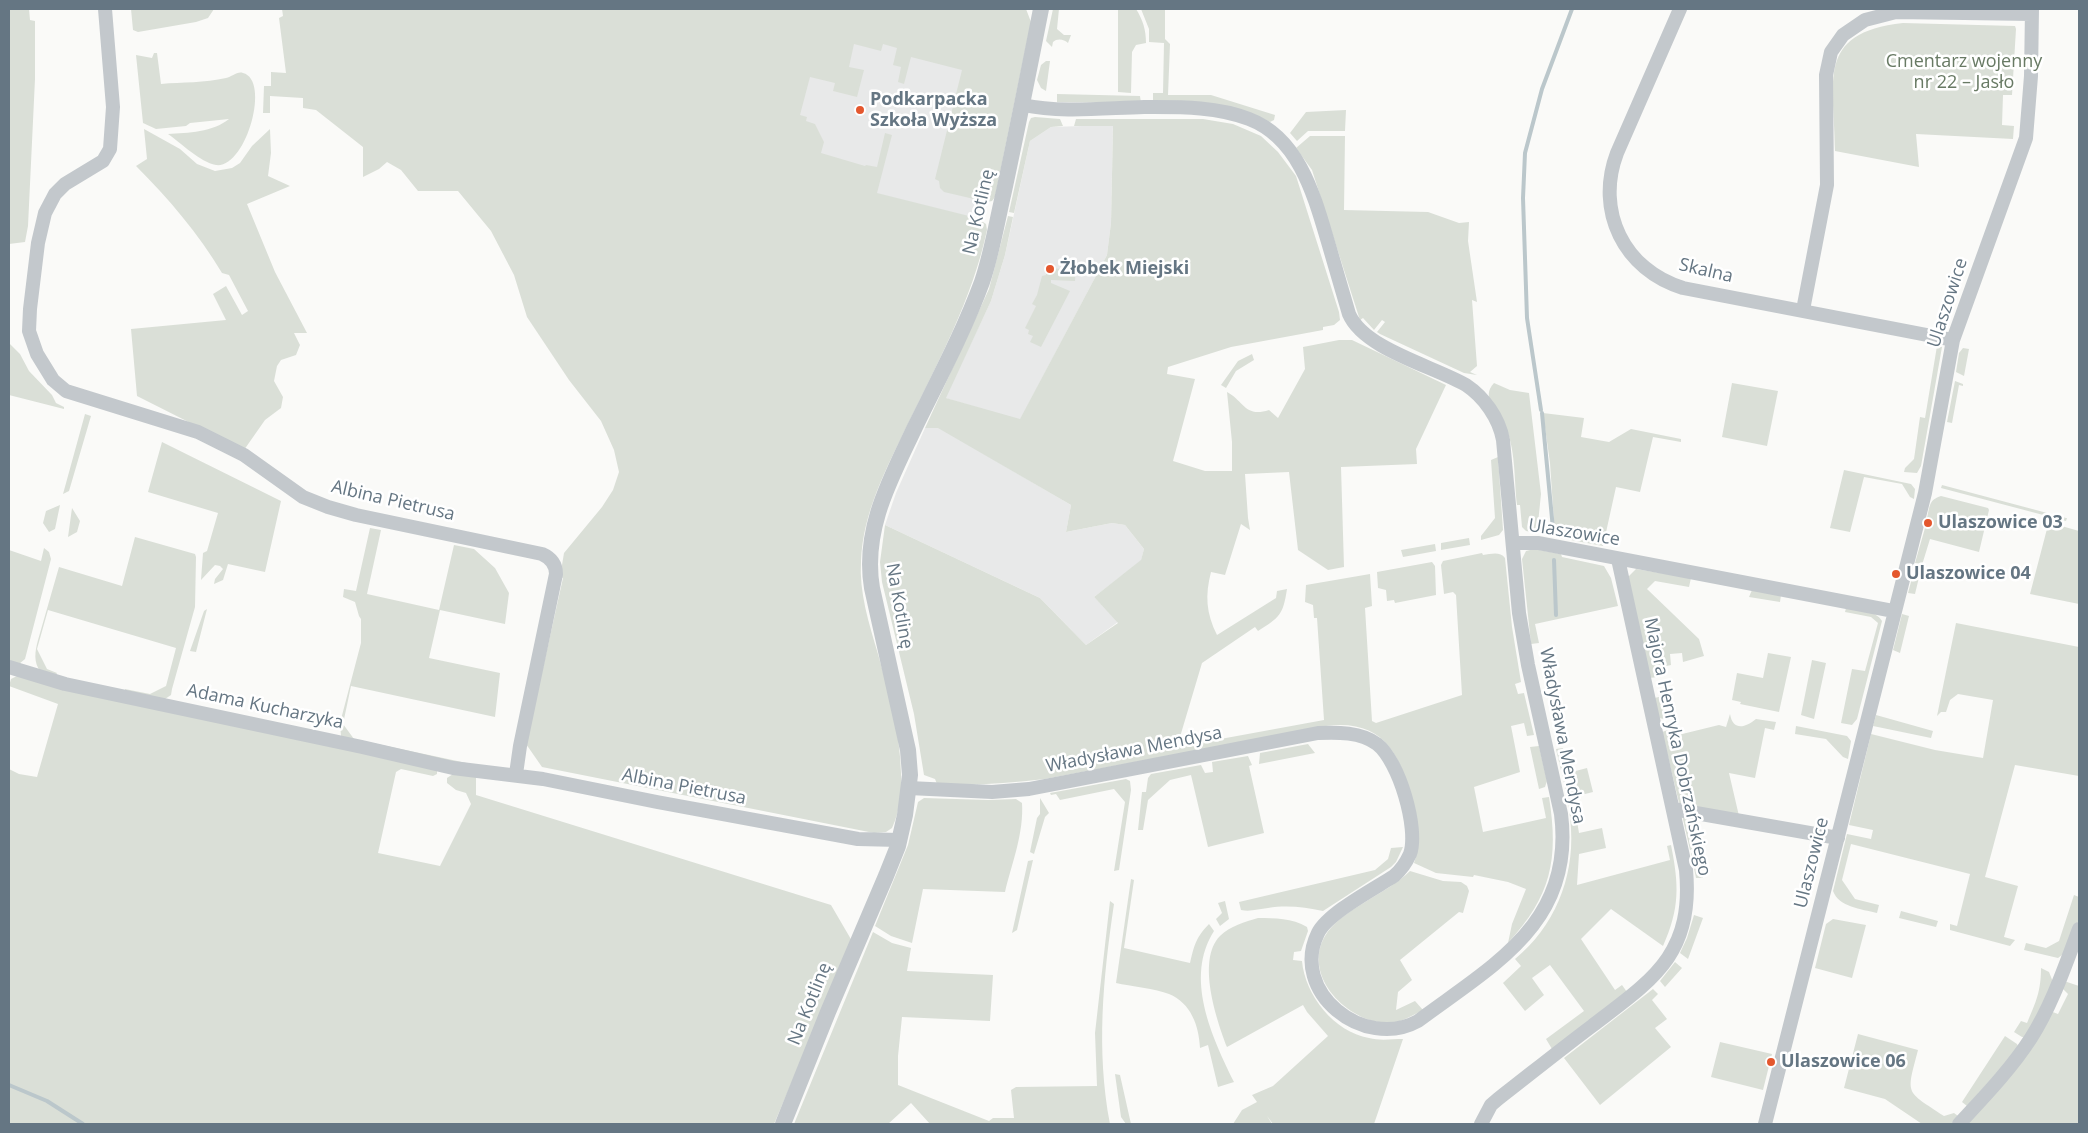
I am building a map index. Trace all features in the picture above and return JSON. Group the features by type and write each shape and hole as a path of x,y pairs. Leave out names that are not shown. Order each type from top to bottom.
{"street":[{"name":"Albina Pietrusa","path":"105,9 113,107 110,149 104,161 65,184 56,194 45,213 38,243 29,324 31,339 37,354 53,380 66,391 198,432 238,452 298,494 319,503 356,515 480,540 549,557 555,567 556,574 520,746 516,774 858,839 900,840"},
{"name":"Na Kotlinę","path":"783,1124 900,840 909,788 907,739 870,577 872,539 877,513 885,490 936,386 982,282 1023,105 1041,9"},
{"name":"Skalna","path":"1680,9 1615,159 1609,189 1610,212 1613,222 1626,245 1639,262 1650,272 1667,282 1683,288 1953,340"},
{"path":"1803,310 1827,185 1826,75 1831,52 1842,34 1856,24 1896,12 2032,11"},
{"name":"Ulaszowice","path":"1765,1124 1925,493 1953,340 2028,130 2030,99 2023,78 2022,64 2024,43 2032,11"},
{"name":"Władysława Mendysa","path":"909,788 992,792 1029,789 1318,733 1331,732 1355,735 1375,743 1391,759 1402,785 1412,830 1410,854 1401,870 1394,876 1334,915 1324,925 1318,933 1314,945 1314,971 1316,980 1327,1001 1338,1012 1350,1021 1382,1030 1410,1025 1507,954 1535,924 1548,903 1560,865 1563,837 1561,814 1519,613 1503,440 1491,411 1475,392 1466,385 1373,341 1355,325 1349,314 1308,180 1289,151 1273,134 1248,118 1229,113 1198,109 1048,108 1023,105"},
{"name":"Ulaszowice","path":"1513,543 1539,543 1894,611"},
{"name":"Majora Henryka Dobrzańskiego","path":"1481,1124 1491,1105 1498,1099 1644,986 1668,958 1683,926 1688,898 1686,870 1618,559"},
{"name":"Adama Kucharzyka","path":"9,667 64,684 454,768 516,774"},
{"path":"1674,810 1838,838"},
{"path":"1959,1124 2005,1072 2035,1031 2052,998 2079,929"}],"shaded area":[{"path":"806,25 1010,62 983,198 970,230 787,176"},
{"name":"Żłobek Miejski","path":"1113,125 1111,223 1107,255 1020,420 945,398 991,301 1005,255 1030,141 1051,127"},
{"path":"938,427 1071,505 1066,532 1112,523 1125,525 1144,549 1141,561 1094,597 1118,622 1086,645 1040,598 885,525 896,493 925,428"}],"green space":[{"path":"9,9 29,9 30,20 35,21 35,79 28,226 25,242 9,244"},
{"path":"131,9 214,9 208,18 196,22 138,32 133,30"},
{"path":"282,9 1026,9 1031,22 995,197 992,201 987,202 944,192 940,188 939,181 935,179 962,70 911,57 904,84 898,82 901,67 893,65 897,48 883,44 881,51 854,44 849,67 864,70 857,97 833,91 835,83 810,77 800,115 807,117 806,121 815,124 824,142 821,153 865,166 877,167 885,133 892,135 877,193 977,218 986,224 987,230 973,281 953,330 877,491 866,525 863,543 861,573 863,596 886,683 899,743 901,794 899,808 892,828 886,832 874,833 542,767 526,744 563,578 560,577 564,553 602,507 613,490 619,472 614,450 601,421 569,380 527,317 514,275 491,231 458,191 418,191 401,170 387,162 379,169 363,177 363,147 316,110 303,108 303,98 270,96 270,113 263,113 264,86 271,86 271,72 286,73 279,18 283,16"},
{"path":"1053,9 1059,9 1057,29 1064,35 1071,35 1068,43 1063,40 1056,40 1053,42 1052,47 1046,41"},
{"path":"1118,9 1136,9 1142,21 1145,34 1146,43 1136,45 1132,52 1131,93 1118,92"},
{"path":"1141,9 1165,9 1165,39 1170,44 1168,95 1211,95 1275,115 1274,120 1270,122 1256,115 1213,105 1153,103 1153,93 1163,93 1164,43 1149,42 1149,29"},
{"name":"Cmentarz wojenny nr 22 – Jasło","path":"1903,23 2015,26 2012,95 2003,95 2002,125 2014,126 2013,139 1916,134 1919,167 1835,151 1833,83 1836,65 1842,50 1855,38 1875,29"},
{"path":"154,53 157,53 161,84 218,80 237,73 243,73 251,79 255,91 255,106 251,123 237,153 227,162 216,165 210,163 191,152 168,134 208,129 216,127 229,119 156,129 143,123 136,55 152,58"},
{"path":"1046,61 1050,61 1046,91 1041,88 1037,80 1041,65"},
{"path":"1057,94 1140,96 1141,103 1057,102"},
{"path":"1346,110 1345,131 1308,131 1297,141 1290,133 1306,112"},
{"path":"1031,118 1060,119 1063,126 1051,127 1030,141 1014,213 1009,212 1029,122"},
{"path":"1076,119 1203,119 1233,124 1261,136 1278,152 1296,176 1339,312 1340,320 1334,325 1323,327 1323,330 1231,347 1168,367 1167,374 1195,379 1173,461 1205,471 1232,471 1232,442 1227,392 1250,410 1261,412 1269,410 1278,418 1305,369 1303,347 1339,340 1352,340 1446,385 1416,449 1417,464 1341,467 1344,567 1328,570 1298,550 1289,472 1245,474 1250,530 1241,524 1225,575 1211,572 1207,596 1211,619 1217,635 1276,598 1277,591 1287,589 1284,605 1276,618 1271,622 1258,631 1255,627 1202,663 1177,747 1324,720 1317,618 1314,618 1313,605 1305,602 1306,585 1370,574 1372,606 1365,608 1372,721 1376,723 1462,695 1456,595 1453,592 1444,594 1441,565 1443,561 1482,553 1483,555 1501,554 1505,558 1512,627 1521,682 1515,684 1518,694 1524,693 1534,735 1527,736 1524,723 1511,726 1520,772 1474,787 1483,832 1546,818 1542,798 1549,797 1553,840 1552,858 1543,893 1523,926 1508,943 1512,924 1526,889 1508,882 1474,875 1473,877 1436,873 1414,863 1418,847 1417,823 1407,782 1394,753 1385,742 1361,728 1345,725 1326,726 1045,779 991,784 951,785 937,784 935,779 924,775 914,714 882,582 880,562 885,525 1040,598 1086,645 1118,623 1094,597 1141,560 1144,549 1125,525 1112,523 1066,532 1071,505 938,428 925,428 989,289 1008,216 1013,217 1005,255 991,301 946,398 1020,419 1107,255 1111,223 1113,126 1074,126"},
{"path":"144,129 180,149 197,164 215,171 232,168 240,163 252,146 270,129 271,153 268,176 290,186 247,204 275,272 307,333 294,333 300,345 296,355 281,360 277,366 274,381 283,397 281,408 265,420 244,450 137,396 131,329 226,320 213,294 226,286 242,315 248,311 229,275 222,273 182,217 136,166 147,159"},
{"path":"1310,136 1345,136 1344,210 1428,212 1459,223 1469,222 1468,241 1477,302 1472,300 1477,366 1470,372 1477,375 1464,373 1380,334 1377,332 1385,322 1382,320 1374,330 1363,318 1360,320 1312,170 1296,148"},
{"path":"1064,264 1076,265 1075,281 1051,280 1051,283 1070,291 1041,347 1030,342 1033,336 1028,334 1029,330 1025,328 1036,306 1032,304 1037,295 1042,276 1046,275 1046,268 1064,269"},
{"path":"9,343 20,354 29,371 52,395 56,403 64,407 64,409 9,395"},
{"path":"1937,346 1942,347 1921,466 1917,473 1904,472 1905,468 1914,459 1920,417 1925,418"},
{"path":"1963,348 1969,349 1964,376 1956,372 1959,353"},
{"path":"1252,354 1254,360 1236,371 1226,388 1221,385 1238,361"},
{"path":"1955,381 1963,384 1963,386 1959,385 1952,423 1947,422"},
{"path":"1494,383 1510,390 1529,393 1541,494 1537,533 1526,531 1522,527 1520,505 1517,505 1511,443 1504,423 1489,399 1490,388"},
{"path":"1732,383 1778,391 1767,446 1722,437"},
{"path":"1543,413 1584,418 1581,437 1609,442 1631,429 1681,439 1681,442 1653,437 1640,492 1616,487 1603,546 1555,537 1550,463"},
{"path":"85,414 91,416 69,491 63,494"},
{"path":"162,442 281,501 265,572 228,564 223,580 214,584 215,579 223,569 215,565 201,580 203,553 207,551 218,513 148,492"},
{"path":"1498,457 1503,530 1499,535 1481,540 1481,536 1495,518 1491,460"},
{"path":"1844,470 1911,484 1915,489 1914,499 1910,497 1902,484 1864,477 1850,532 1830,528"},
{"path":"1942,485 2067,518 2066,521 1941,488"},
{"path":"1941,496 1988,508 1979,552 1930,539 1922,565 1915,563 1925,528 1928,529 1931,519 1927,518 1931,504 1934,499"},
{"path":"60,505 55,529 49,532 43,523 46,511"},
{"path":"72,508 80,521 77,532 68,537"},
{"path":"2051,523 2079,531 2079,604 2030,594 2048,525"},
{"path":"370,528 381,530 367,594 439,610 454,545 474,549 495,568 509,593 505,624 440,610 429,658 500,673 495,717 351,686 343,724 354,739 476,765 476,769 341,736 340,723 361,643 361,619 355,602 343,597 344,589 356,591"},
{"path":"135,537 195,554 196,557 195,607 171,695 165,699 125,691 125,689 150,694 166,686 176,648 48,610 37,649 47,669 57,673 56,675 41,672 36,661 37,644 59,567 122,586"},
{"path":"1469,538 1470,545 1441,550 1441,543"},
{"path":"1435,544 1436,551 1403,557 1401,550"},
{"path":"44,548 49,552 51,559 25,659 19,664 9,663 9,550 41,561"},
{"path":"1534,549 1561,554 1562,557 1604,566 1611,578 1618,606 1535,624 1539,643 1531,644 1522,559 1526,551"},
{"path":"1432,562 1435,566 1436,595 1395,603 1394,600 1387,601 1386,590 1378,588 1377,572"},
{"path":"1915,567 1921,569 1915,594 1908,593"},
{"path":"1636,569 1691,578 1689,587 1655,581 1647,589 1699,639 1704,656 1683,662 1682,653 1670,654 1671,665 1657,668 1659,677 1649,678 1628,577"},
{"path":"1752,590 1781,595 1780,602 1749,597"},
{"path":"1846,608 1871,613 1882,621 1857,719 1852,725 1841,723 1852,669 1865,671 1878,623 1871,617 1845,612"},
{"path":"207,609 196,652 190,651 204,611"},
{"path":"1902,614 1909,616 1900,653 1893,650"},
{"path":"1956,623 2079,647 2079,776 2015,765 1985,877 2018,886 2004,937 2015,940 2010,946 1950,930 1950,924 1957,926 1970,874 1851,844 1842,880 1855,899 1879,905 1877,913 1845,904 1840,901 1833,891 1847,834 1871,839 1873,830 1849,825 1871,734 1935,750 1983,758 1993,700 1958,694 1950,700 1946,712 1941,712 1937,716"},
{"path":"1768,653 1791,657 1779,712 1740,704 1741,702 1732,700 1737,673 1763,678"},
{"path":"1812,660 1826,663 1814,719 1801,715"},
{"path":"19,675 437,770 437,774 433,776 401,769 396,772 378,853 440,866 471,804 466,793 456,790 447,783 447,778 453,774 476,777 476,795 831,905 852,941 774,1124 9,1124 9,769 19,774 37,777 58,704 9,686 11,679"},
{"path":"1664,696 1669,720 1659,718 1654,698"},
{"path":"1730,714 1734,723 1740,726 1744,726 1756,719 1776,722 1774,730 1765,728 1755,778 1729,773 1739,816 1680,807 1662,732 1671,729 1674,736 1719,725 1726,727"},
{"path":"1876,715 1933,731 1931,738 1873,726"},
{"path":"1796,726 1847,736 1851,741 1848,759 1843,757 1826,739 1795,734"},
{"path":"1308,744 1315,753 1259,764 1260,753"},
{"path":"1539,746 1547,781 1545,787 1539,789 1530,747"},
{"path":"1563,748 1568,773 1587,768 1593,792 1573,797 1579,833 1602,828 1606,848 1579,854 1577,885 1670,860 1667,846 1671,845 1676,872 1676,896 1673,920 1663,946 1611,909 1581,939 1615,990 1622,985 1627,992 1552,1049 1546,1039 1584,1011 1550,965 1532,978 1544,995 1525,1011 1503,983 1521,966 1515,959 1541,932 1551,917 1565,884 1571,848 1571,829 1567,799 1556,749"},
{"path":"1248,756 1252,765 1249,766 1264,833 1208,847 1191,775 1170,780 1148,800 1143,830 1138,830 1142,792 1146,792 1148,778 1151,774 1201,765 1205,773 1213,772 1212,762"},
{"path":"1126,779 1130,781 1131,790 1119,870 1114,871 1125,802 1114,789 1060,800 1056,794 1051,795 1050,793"},
{"path":"924,798 1016,799 1022,803 1022,814 1017,848 1005,892 923,889 912,943 891,936 875,926 908,845 918,802"},
{"path":"1040,798 1049,813 1045,817 1034,854 1030,852 1037,818 1040,814"},
{"path":"1682,815 1690,816 1697,848 1690,850"},
{"path":"1403,847 1396,862 1391,867 1323,911 1289,907 1251,911 1241,910 1239,902 1375,870 1388,859 1391,848"},
{"path":"1698,851 1703,878 1696,878 1691,853"},
{"path":"1033,860 1017,930 1012,933 1028,861"},
{"path":"1410,871 1443,881 1461,882 1467,886 1469,891 1463,913 1459,912 1400,960 1412,980 1398,992 1396,1010 1415,1001 1423,1010 1391,1023 1375,1022 1360,1016 1334,996 1325,982 1319,967 1319,952 1325,936 1341,918"},
{"path":"1131,879 1134,880 1124,948 1190,963 1194,947 1201,933 1209,924 1214,931 1205,949 1201,968 1201,988 1210,1027 1234,1082 1218,1087 1208,1045 1200,1048 1196,1024 1183,1003 1164,992 1116,983"},
{"path":"2074,895 2079,897 2079,919 2066,952 2058,958 2024,950 2026,943 2046,948 2059,941"},
{"path":"1110,901 1114,904 1104,987 1102,1041 1103,1069 1110,1124 930,1124 911,1103 888,1124 794,1124 873,932 892,943 911,948 907,971 993,975 990,1021 902,1017 898,1056 898,1085 989,1121 993,1118 1014,1118 1011,1090 1016,1087 1097,1086 1095,1033"},
{"path":"1225,901 1229,919 1220,926 1216,919 1222,913 1218,903"},
{"path":"1901,911 1938,921 1936,927 1899,918"},
{"path":"1694,915 1703,918 1688,959 1680,953"},
{"path":"1258,918 1289,920 1307,927 1308,931 1301,951 1294,952 1293,960 1302,961 1304,974 1315,999 1333,1020 1356,1034 1369,1038 1382,1040 1403,1039 1374,1124 1273,1124 1267,1116 1272,1124 1233,1124 1242,1110 1257,1102 1252,1095 1273,1086 1328,1036 1303,1005 1227,1047 1218,1022 1211,991 1209,975 1213,947 1220,936 1228,930"},
{"path":"1833,919 1866,925 1852,978 1815,968 1826,924"},
{"path":"1675,962 1682,968 1665,987 1660,981"},
{"path":"2041,968 2049,972 2053,982 2028,1038 2022,1037 2014,1032 2021,1021 2027,1023 2030,1016 2039,990"},
{"path":"2064,981 2079,986 2079,1124 1968,1124 2050,1011 2058,1014 2068,994 2061,987"},
{"path":"1653,989 1658,994 1652,1000 1667,1019 1655,1028 1671,1047 1600,1105 1564,1058"},
{"path":"1858,1034 1918,1050 1911,1084 1915,1096 1944,1116 1954,1113 1958,1116 1955,1124 1922,1124 1885,1099 1844,1088"},
{"path":"2005,1036 2017,1044 2019,1048 1967,1106 1962,1102"},
{"path":"1720,1042 1772,1054 1763,1090 1711,1077"},
{"path":"1115,1074 1120,1075 1131,1124 1126,1124 1121,1117"}],"waterway":[{"path":"1541,410 1527,318 1523,198 1525,153 1542,89 1572,9"},
{"path":"1542,413 1553,529"},
{"path":"1554,560 1556,615"},
{"path":"9,1085 47,1101 83,1124"}],"place":[{"name":"Podkarpacka Szkoła Wyższa","path":"860,110"},
{"name":"Żłobek Miejski","path":"1050,269"},
{"name":"Ulaszowice 03","path":"1928,523"},
{"name":"Ulaszowice 04","path":"1896,574"},
{"name":"Ulaszowice 06","path":"1771,1062"}]}
